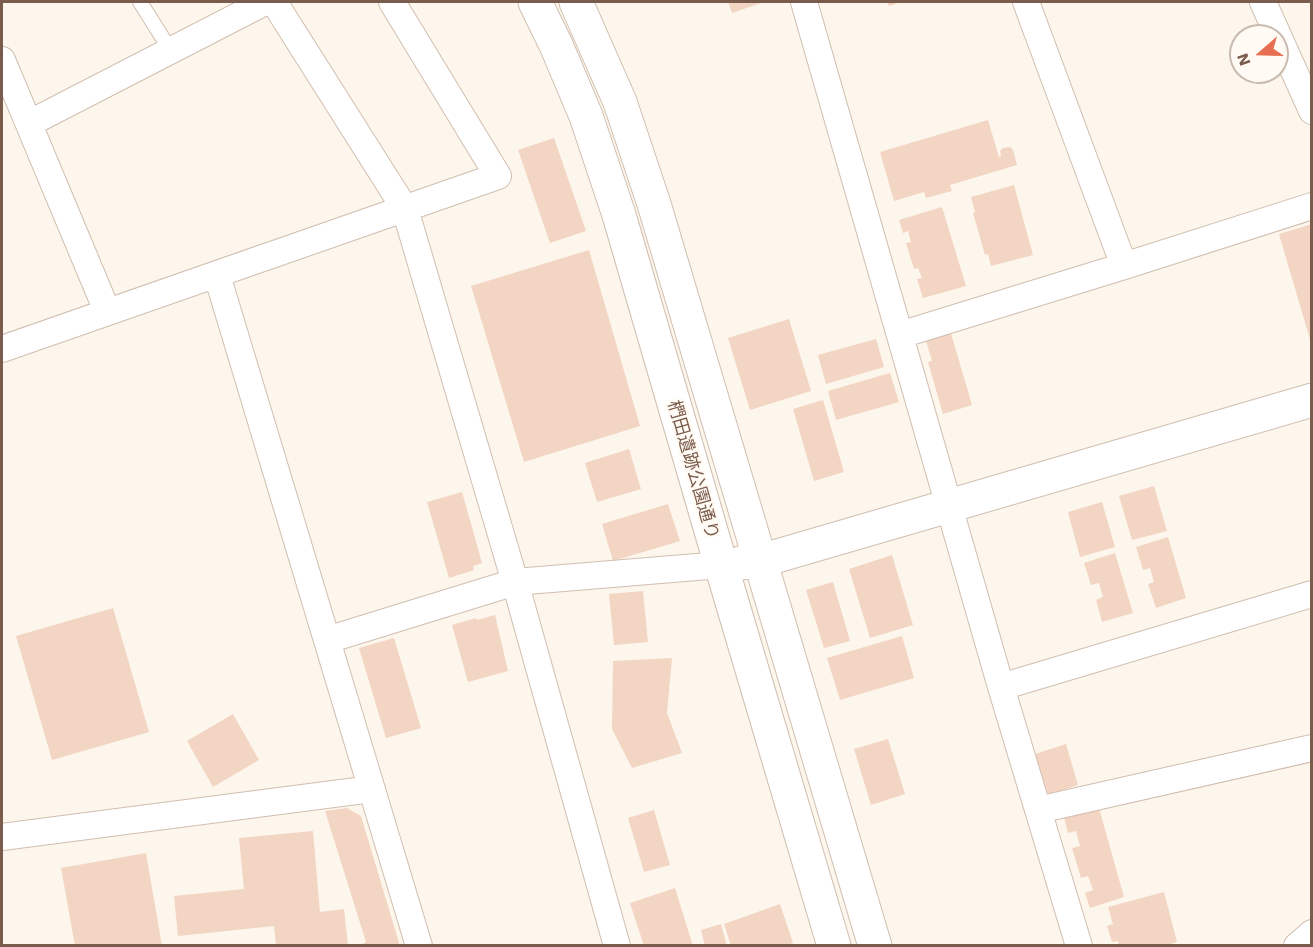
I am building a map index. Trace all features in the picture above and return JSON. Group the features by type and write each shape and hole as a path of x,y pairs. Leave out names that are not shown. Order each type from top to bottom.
{"street":[{"path":"30,123 266,2"},
{"path":"274,2 405,209 515,582 617,945"},
{"path":"2,349 498,176 392,2"},
{"name":"椚田遺跡公園通り","path":"536,2 586,116 619,215 834,945"},
{"name":"椚田遺跡公園通り","path":"576,2 620,102 635,148 875,945"},
{"path":"804,2 1001,687 1078,945"},
{"path":"1026,2 1124,266"},
{"path":"1263,2 1311,111"},
{"path":"2,60 107,311"},
{"path":"900,334 1311,206"},
{"path":"218,275 419,945"},
{"path":"327,640 515,582 760,561 1311,400"},
{"path":"1001,687 1311,594"},
{"path":"1038,810 1311,748"},
{"path":"2,837 372,789"},
{"path":"1297,945 1311,933"}],"lane":[{"path":"140,2 171,51"}],"building":[{"path":"728,2 764,2 732,13"},
{"path":"887,2 901,2 889,6"},
{"path":"988,120 999,157 1003,148 1010,147 1017,165 950,185 952,191 926,198 924,192 894,201 880,152"},
{"path":"554,138 586,231 550,243 518,150"},
{"path":"1014,185 1033,255 991,266 988,254 985,255 973,213 975,212 971,197"},
{"path":"942,207 966,286 923,298 917,279 922,278 918,268 914,269 906,243 911,242 908,231 903,233 899,220"},
{"path":"1312,224 1312,343 1311,343 1279,234"},
{"path":"589,250 640,426 524,462 471,286"},
{"path":"789,319 811,391 750,410 728,338"},
{"path":"950,330 972,405 943,414 928,362 932,361 925,338"},
{"path":"876,339 884,367 826,384 818,355"},
{"path":"890,373 899,402 836,420 828,391"},
{"path":"823,400 844,472 814,481 793,409"},
{"path":"629,449 641,489 597,502 585,463"},
{"path":"1154,486 1167,531 1132,540 1119,496"},
{"path":"462,492 482,563 473,566 474,570 449,578 427,502"},
{"path":"1102,502 1115,547 1080,557 1068,512"},
{"path":"668,504 680,541 613,561 602,524"},
{"path":"1168,537 1186,598 1156,608 1148,584 1154,582 1150,568 1143,570 1136,547"},
{"path":"1115,553 1133,613 1102,622 1096,600 1103,597 1099,583 1091,585 1084,563"},
{"path":"892,555 913,625 870,638 849,569"},
{"path":"833,582 850,641 824,648 806,590"},
{"path":"643,591 648,642 614,645 609,594"},
{"path":"113,608 149,732 52,760 16,636"},
{"path":"495,615 508,671 468,682 452,625"},
{"path":"902,636 914,678 840,700 827,658"},
{"path":"394,638 421,728 386,738 359,648"},
{"path":"672,658 667,713 682,753 632,768 612,729 613,661"},
{"path":"233,714 259,760 213,787 187,741"},
{"path":"888,739 905,794 871,805 854,749"},
{"path":"1066,744 1078,785 1048,795 1035,754"},
{"path":"347,808 361,816 400,946 359,946 366,942 325,811"},
{"path":"1099,808 1124,897 1090,908 1085,893 1093,890 1088,876 1081,878 1072,848 1080,846 1076,831 1068,833 1064,817"},
{"path":"654,810 670,865 644,872 628,818"},
{"path":"313,831 320,912 344,909 348,946 276,946 274,926 178,936 174,896 244,889 239,838"},
{"path":"146,853 162,946 75,946 61,868"},
{"path":"675,888 693,946 644,946 630,903"},
{"path":"1164,892 1177,942 1163,946 1119,946 1118,941 1112,942 1107,926 1113,924 1108,907"},
{"path":"780,904 793,943 786,946 731,946 724,924"},
{"path":"721,924 727,946 705,946 701,930"}]}
